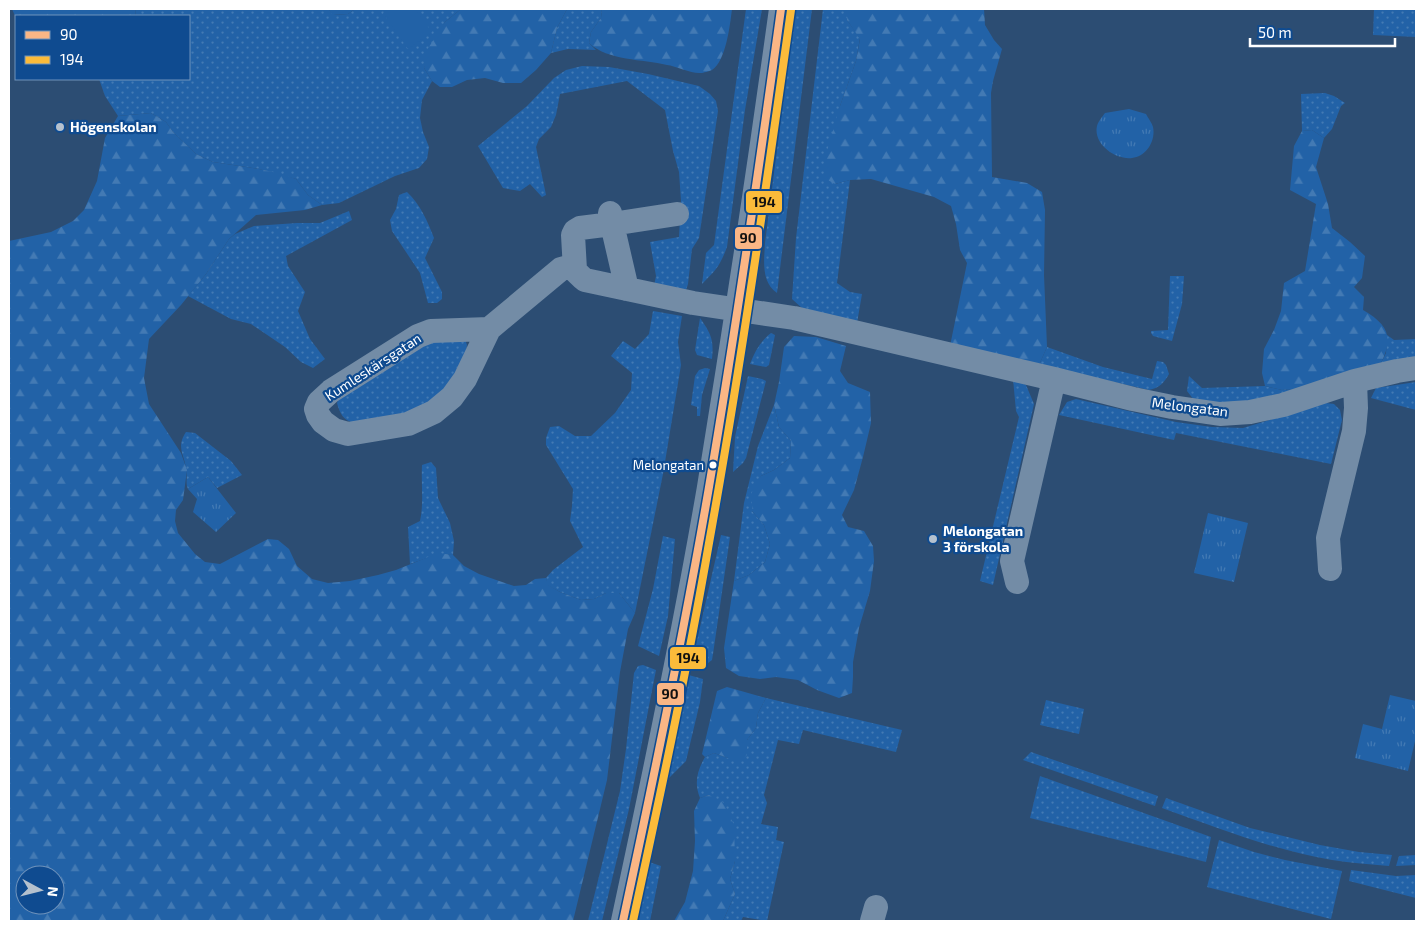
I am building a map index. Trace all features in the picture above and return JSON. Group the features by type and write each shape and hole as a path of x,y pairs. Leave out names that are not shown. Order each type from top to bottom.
{"street":[{"path":"623,921 688,601 709,486 738,310 781,9"},
{"path":"677,214 611,219 575,230 573,235 576,270 585,280 693,303 738,310"},
{"path":"611,219 627,289"},
{"name":"Kumleskärsgatan","path":"490,328 431,331 418,336 331,391 319,402 316,409 318,415 323,422 334,430 348,434 408,424 434,412 452,398 465,379 490,328 561,269 566,267 576,270"},
{"name":"Melongatan","path":"738,310 794,318 1054,378 1133,399 1220,414 1250,412 1283,405 1355,381 1416,368"},
{"path":"1017,582 1012,561 1054,378"},
{"path":"1330,569 1328,538 1354,431 1356,408 1355,381"}],"green space":[{"path":"12,9 136,9 135,15 15,16"},
{"path":"136,9 328,9 334,15 348,14 355,9 461,9 445,22 424,68 432,81 422,100 420,118 429,147 427,159 419,168 395,176 339,203 322,205 308,195 296,179 259,169 213,162 196,154 173,132 166,122 151,113 118,116 105,96 99,80 190,80 190,15 135,15"},
{"path":"328,9 355,9 348,14 333,15"},
{"path":"389,9 415,9 432,32 408,49 383,13"},
{"path":"461,9 567,9 557,28 551,53 521,83 503,83 485,78 467,80 452,87 440,87 432,81 424,68 427,50 445,22"},
{"path":"567,9 602,9 601,18 591,32 589,43 596,50 568,49 551,53 557,28"},
{"path":"602,9 732,9 721,59 712,70 701,73 616,56 597,49 589,43 591,32 601,18"},
{"path":"746,9 762,9 745,110 727,247 717,267 702,284 706,253 714,245"},
{"path":"795,9 812,9 777,293 768,283 766,277 764,264 765,243"},
{"path":"823,9 847,9 847,20 860,38 856,61 840,106 835,184 850,180 837,283 850,292 862,294 857,323 803,309 792,299 796,238"},
{"path":"847,9 984,9 985,25 1002,49 991,93 992,177 1027,183 1042,192 1045,210 1044,275 1047,347 1039,365 950,346 967,263 960,250 951,206 934,197 871,179 850,180 835,184 826,179 824,162 840,106 856,61 860,39 847,20"},
{"path":"1374,9 1416,9 1416,37 1373,35"},
{"path":"582,66 609,67 699,86 716,101 718,111 699,238 692,249 686,290 654,286 656,276 650,242 679,237 681,201 679,172 665,110 627,81 560,94 556,115 551,127 539,139 536,147 546,195 542,197 530,184 520,191 503,188 478,146 527,106 554,78 566,70"},
{"path":"1325,93 1345,103 1341,106 1332,129 1324,138 1312,130 1302,131 1301,94"},
{"path":"1129,109 1146,114 1154,132 1149,147 1142,155 1125,158 1112,154 1107,150 1098,139 1097,133 1100,119 1105,113"},
{"path":"151,113 166,122 173,132 196,154 213,162 259,169 296,179 308,195 322,205 305,210 256,215 229,239 206,274 181,305 149,339 144,378 149,404 181,453 187,470 183,500 176,510 175,521 178,533 195,554 205,562 220,564 268,539 278,540 289,549 297,566 312,579 328,583 350,581 378,575 396,570 438,553 453,555 464,566 479,574 514,586 526,585 535,579 546,578 548,585 581,600 594,599 606,593 619,593 635,613 628,629 620,672 607,780 573,921 9,921 9,241 51,232 73,221 84,210 97,181 105,138 118,116"},
{"path":"1312,130 1324,138 1316,167 1328,204 1332,228 1365,256 1362,278 1354,287 1364,297 1363,310 1379,321 1388,340 1380,365 1304,388 1282,390 1265,386 1262,373 1264,349 1281,311 1284,283 1305,271 1316,204 1290,190 1294,146 1302,131"},
{"path":"407,192 420,208 434,238 425,258 442,292 442,299 437,303 428,303 420,273 392,231 390,220 396,209 399,195"},
{"path":"349,211 352,220 286,256 288,266 305,292 298,311 310,339 325,359 313,368 301,362 285,347 251,324 231,319 188,296 206,274 229,239 235,234 254,226 320,223"},
{"path":"1170,276 1184,276 1182,304 1172,341 1153,336 1151,333 1151,331 1168,330"},
{"path":"653,311 682,316 678,342 681,365 663,474 635,613 619,593 606,593 594,599 581,600 547,585 546,578 553,570 583,547 570,521 573,489 546,445 546,438 550,427 559,426 575,436 591,436 615,413 631,390 632,373 611,356 623,341 635,349 649,334"},
{"path":"700,318 711,337 713,346 712,359 697,355 695,350"},
{"path":"771,333 775,335 769,365 766,367 750,364 764,339"},
{"path":"1387,335 1394,340 1416,339 1416,359 1380,365 1386,353"},
{"path":"794,336 816,337 846,346 840,371 848,383 870,392 871,423 854,490 842,515 848,527 864,531 873,546 874,561 870,591 859,628 853,662 852,693 839,698 817,690 798,680 776,677 760,679 739,676 726,668 724,648 734,581 749,575 765,562 770,544 764,525 752,511 752,492 761,476 774,470 790,458 791,441 779,427 774,405 784,347"},
{"path":"431,339 465,339 467,345 460,370 442,396 408,414 354,423 342,416 337,403 339,398"},
{"path":"1047,347 1103,367 1152,379 1157,361 1163,362 1169,374 1161,385 1149,390 1039,365"},
{"path":"710,369 702,395 700,416 697,416 697,407 691,405 695,376 699,370"},
{"path":"748,376 766,381 746,458 733,472 735,437"},
{"path":"1189,376 1202,388 1265,386 1282,390 1304,388 1272,400 1197,404 1187,391"},
{"path":"1013,379 1026,385 1034,404 993,585 980,581 1019,417 1016,411"},
{"path":"1416,382 1416,410 1371,398 1376,388"},
{"path":"1076,399 1176,422 1212,427 1243,428 1326,403 1334,404 1340,410 1342,420 1331,464 1176,433 1174,440 1059,415 1067,402"},
{"path":"774,405 779,427 791,441 790,458 774,470 761,476 752,511 764,525 770,544 765,562 749,575 734,581 744,503 758,446"},
{"path":"186,432 195,433 231,461 242,475 217,488 208,477 188,489 187,471 181,446"},
{"path":"431,462 436,468 438,498 450,523 454,541 453,555 438,554 410,564 408,527 420,521 422,465"},
{"path":"208,477 236,513 216,532 193,512 197,499 188,489"},
{"path":"1208,513 1248,523 1234,582 1194,573"},
{"path":"721,535 730,537 712,660 708,663 693,658"},
{"path":"663,536 675,539 668,616 659,656 638,646 653,589"},
{"path":"643,665 656,670 629,809 602,921 588,921 620,791 634,673 638,666"},
{"path":"685,674 703,679 700,702 686,761 668,779 673,726"},
{"path":"727,687 766,698 758,713 756,728 747,740 747,755 739,762 714,753 705,757 702,754 717,691"},
{"path":"1390,695 1416,701 1416,737 1408,771 1355,758 1363,724 1382,729"},
{"path":"766,698 902,730 896,752 803,730 799,744 778,740 764,795 767,803 761,824 778,827 776,840 784,842 767,921 743,917 741,921 723,921 735,894 730,879 735,861 709,795 700,798 697,777 705,757 714,753 728,758 747,740 756,728 758,713"},
{"path":"1046,700 1084,709 1079,734 1040,725"},
{"path":"1031,752 1158,796 1155,806 1023,760"},
{"path":"1040,776 1211,837 1206,862 1030,818"},
{"path":"709,795 724,803 734,825 735,861 730,879 735,894 723,921 674,921 685,902 693,871 694,811 700,798"},
{"path":"1166,798 1250,828 1320,845 1359,852 1392,855 1389,866 1332,860 1267,844 1162,808"},
{"path":"1219,840 1285,860 1342,871 1331,919 1207,887"},
{"path":"1416,855 1416,865 1396,866 1399,856"},
{"path":"649,862 661,866 650,921 634,921"},
{"path":"1351,870 1396,876 1416,875 1416,898 1349,881"}],"transit line":[{"name":"90","path":"623,921 668,705 709,487 729,368 781,9"},
{"name":"194","path":"633,921 701,591 721,477 753,277 791,10"}],"place":[{"name":"Högenskolan","path":"60,127"},
{"name":"Melongatan","path":"713,465"},
{"name":"Melongatan 3 förskola","path":"933,539"}]}
